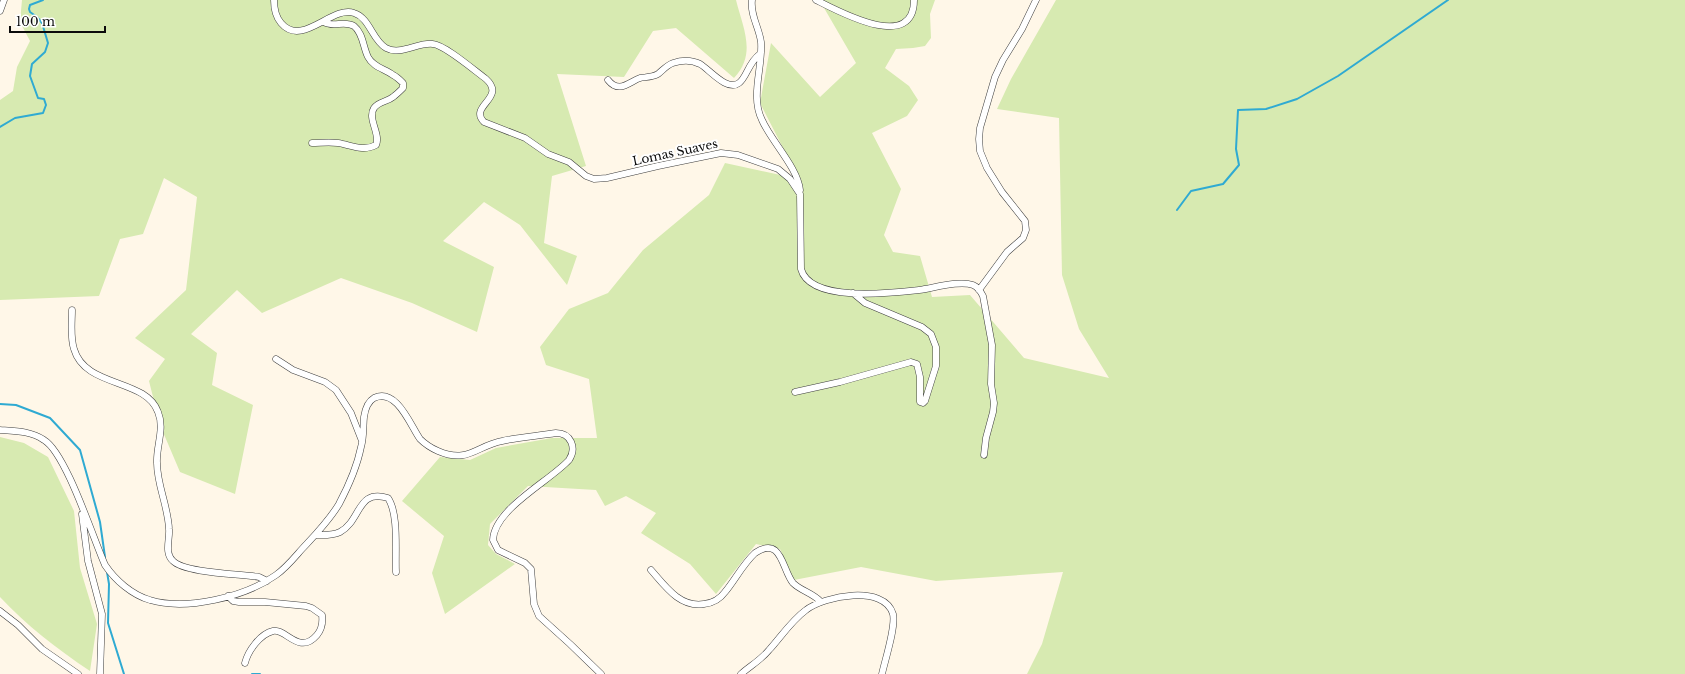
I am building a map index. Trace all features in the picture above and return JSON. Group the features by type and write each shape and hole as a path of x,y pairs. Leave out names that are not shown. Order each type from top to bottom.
{"street":[{"path":"0,11 4,0"},
{"name":"Lomas Suaves","path":"274,0 276,15 280,22 294,30 307,29 340,13 350,12 356,14 365,21 381,44 387,49 396,50 429,44 439,46 486,79 490,84 492,90 491,96 480,112 481,119 484,122 525,138 548,154 570,162 591,178 607,178 658,166 728,153 743,156 778,170 790,179 800,194"},
{"path":"752,0 752,13 760,41 757,90 760,115 796,177 800,194 800,260 804,276 809,283 819,288 853,293 896,293 958,284 973,285 980,290 984,300 991,338 991,384 994,403 986,438 984,455"},
{"path":"816,0 875,25 888,27 909,18 913,11 914,0"},
{"path":"980,290 1007,252 1023,238 1026,230 1025,221 1002,192 987,168 980,151 979,140 980,128 995,77 1003,60 1022,29 1036,0"},
{"path":"312,143 336,143 363,149 376,146 378,141 373,110 380,103 392,98 403,88 403,83 394,75 374,65 368,57 358,31 353,25 328,25 324,22"},
{"path":"608,80 616,86 626,86 639,79 657,74 669,65 687,61 700,64 729,85 736,85 740,82 752,61 760,54"},
{"path":"795,392 840,382 911,362 917,364 920,371 920,402 923,403 925,401 936,366 936,347 931,334 922,327 865,303 853,293"},
{"path":"72,310 73,344 76,354 82,364 110,382 145,395 153,401 158,411 161,426 157,468 169,527 168,550 171,559 175,563 191,568 259,577 267,581"},
{"path":"276,359 293,370 325,382 336,390 351,414 362,442"},
{"path":"0,430 30,434 49,443 61,460 105,565 112,575 134,592 148,600 178,603 202,602 228,596 267,581 284,568 332,516 345,492 360,452 367,407 372,400 380,397 392,400 399,406 410,421 419,438 438,451 450,454 462,455 472,453 494,443 508,440 559,433 564,434 569,438 573,447 569,460 507,513 496,528 493,540 498,550 530,567 533,575 534,604 539,616 601,674"},
{"path":"315,534 329,535 338,533 345,529 367,499 373,496 388,498 392,504 395,517 396,572"},
{"path":"81,506 87,556 102,614 100,674"},
{"path":"651,570 668,590 678,598 691,604 706,604 715,601 722,596 755,553 762,549 771,549 780,555 793,583 821,602"},
{"path":"741,674 768,651 800,615 810,607 821,602 857,595 874,598 889,607 893,614 894,623 882,674"},
{"path":"228,596 233,601 238,602 266,602 306,606 322,615 323,621 320,632 313,639 306,642 298,642 278,631 272,632 264,636 254,646 245,663"},
{"path":"0,611 18,625 42,649 78,674"}],"green space":[{"path":"22,0 736,0 745,31 747,50 741,69 734,78 676,28 653,31 624,77 557,74 586,166 552,176 544,243 577,256 567,285 520,225 484,202 443,241 494,267 477,332 412,303 341,278 262,313 237,290 191,334 217,353 212,385 253,405 235,494 180,472 160,425 149,381 165,359 135,338 186,290 197,197 164,178 143,234 120,239 99,296 0,300 0,100 13,91 17,67 30,41 20,22"},
{"path":"818,0 935,0 930,14 931,38 925,46 896,49 885,68 909,86 918,100 907,116 872,133 901,189 884,235 893,252 920,256 932,297 970,295 1024,358 1109,378 1079,329 1062,275 1059,118 997,109 1011,79 1056,0 1685,0 1685,674 1027,674 1042,644 1063,572 936,581 861,567 794,580 780,549 756,544 716,594 690,564 641,533 656,513 626,496 605,506 596,490 528,486 490,524 488,545 496,554 515,564 445,614 432,573 444,536 402,501 440,457 470,460 496,448 552,438 597,438 589,379 546,365 540,347 569,309 608,293 643,250 709,195 725,163 799,179 760,103 771,43 820,97 856,63"},
{"path":"0,437 24,443 48,457 74,511 80,568 97,624 90,671 42,636 0,597"}],"waterway":[{"path":"0,127 15,118 43,113 46,105 44,99 38,98 30,76 32,64 45,52 48,43 42,23 30,12 29,9 30,5 43,0"},
{"path":"1177,210 1191,191 1223,184 1239,165 1236,149 1238,110 1266,109 1297,99 1338,76 1448,0"},
{"path":"0,404 16,405 50,418 80,450 100,522 105,557"},
{"path":"107,572 109,584 108,623 124,674"},
{"path":"252,674 260,674"}]}
